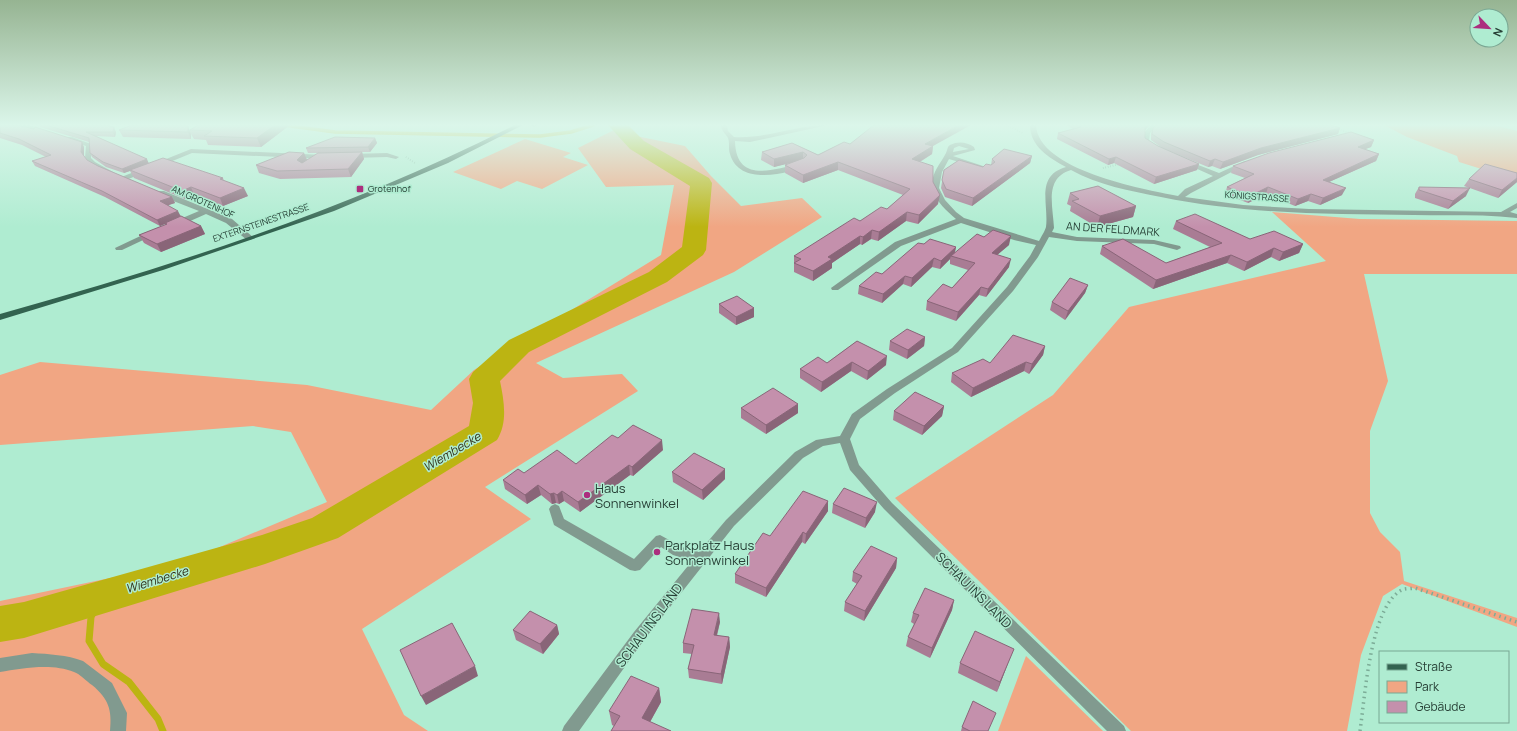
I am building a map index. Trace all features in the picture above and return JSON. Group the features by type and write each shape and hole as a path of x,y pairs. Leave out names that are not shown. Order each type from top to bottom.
{"main road":[{"name":"EXTERNSTEINESTRASSE","path":"0,317 120,281 250,238 403,181 451,159"}],"street":[{"path":"89,159 93,163 127,180 173,159"},
{"path":"309,163 315,159"},
{"path":"735,159 742,168 752,173 766,174 788,170 802,163"},
{"path":"836,288 898,244 961,220 943,204 936,195 934,187 943,162 946,159"},
{"path":"955,159 990,169"},
{"name":"KÖNIGSTRASSE","path":"1057,159 1070,168 1085,174 1130,188 1179,200 1252,208 1329,212 1517,216"},
{"path":"1179,159 1217,176"},
{"path":"1179,200 1188,191 1217,176 1252,161"},
{"path":"844,439 856,417 891,391 955,350 1010,289 1034,257 1050,228 1049,185 1053,177 1063,170 1070,168"},
{"name":"AM GROTENHOF","path":"151,189 229,221 250,238"},
{"path":"1508,215 1505,212 1506,210 1517,205"},
{"path":"119,248 207,211"},
{"name":"AN DER FELDMARK","path":"961,220 1017,238 1077,238 1154,242 1164,243 1177,248"},
{"name":"SCHAU INS LAND","path":"570,731 639,636 700,558 730,523 799,454 820,443 844,439 854,467 888,506 1118,731"},
{"path":"555,509 558,522 635,566 660,540 678,551 700,558"},
{"path":"0,666 32,660 53,661 78,666 107,688 119,713 118,731"}],"path":[{"path":"1085,174 1120,164"},
{"path":"1360,731 1370,659 1378,624 1390,600 1401,590 1415,588 1517,622"}],"green space":[{"path":"481,159 570,159 588,165 542,189 517,181 501,189 453,172"},
{"path":"586,159 696,159 741,206 802,198 822,217 734,272 536,363 563,378 622,374 638,391 485,487 531,519 362,629 404,715 428,731 0,731 0,601 182,563 327,502 291,432 253,426 0,445 0,375 40,362 307,385 431,410 474,370 661,255 674,185 606,187"},
{"path":"1458,159 1517,159 1517,180 1459,162"},
{"path":"1272,212 1360,219 1517,221 1517,274 1364,274 1388,381 1370,431 1370,513 1380,532 1400,552 1404,581 1517,618 1517,627 1402,584 1383,596 1361,655 1347,731 1131,731 895,498 1053,395 1129,307 1326,261"},
{"path":"1026,656 1103,731 998,731"}],"building":[{"path":"38,159 86,159 98,166 172,197 160,201 178,211 157,220 102,191 32,161"},
{"path":"99,159 147,159 122,169"},
{"path":"160,159 166,159 223,178 220,179 244,188 220,198 191,187 182,191 130,170"},
{"path":"271,159 298,159 297,160 302,163 308,159 356,159 348,169 277,171 256,165"},
{"path":"801,159 912,159 933,166 933,182 940,195 919,215 907,212 879,232 872,230 863,237 860,236 828,257 832,259 813,271 794,263 801,259 794,256 854,218 860,221 881,207 887,209 910,189 838,162 803,175 785,165"},
{"path":"992,159 1028,159 973,198 946,189 942,180 944,170 959,160 983,167 986,164 991,165 995,162"},
{"path":"1120,159 1188,159 1199,164 1156,177"},
{"path":"1215,159 1231,159 1223,162"},
{"path":"1252,159 1368,159 1323,180 1346,188 1323,198 1311,194 1298,199 1268,187 1250,196 1227,187 1254,174 1233,166"},
{"path":"1485,164 1517,173 1517,178 1502,190 1469,179"},
{"path":"1098,186 1136,206 1100,216 1072,201 1079,199 1070,193"},
{"path":"1419,187 1470,188 1453,201 1419,190"},
{"path":"1195,214 1250,239 1274,231 1303,244 1283,252 1274,248 1247,262 1231,255 1156,280 1102,246 1123,239 1166,263 1222,243 1176,221"},
{"path":"181,216 201,226 157,244 139,235 167,224 165,223"},
{"path":"993,230 1011,236 992,253 1011,259 988,289 981,287 958,312 927,301 943,284 952,288 975,263 951,256 977,234 984,237"},
{"path":"930,239 956,247 941,261 934,258 912,278 905,276 883,294 859,286 876,272 882,274 918,243 924,244"},
{"path":"1070,278 1088,285 1068,311 1052,302"},
{"path":"737,296 754,308 736,317 719,304"},
{"path":"907,329 925,337 908,350 890,341"},
{"path":"1013,335 1045,346 1032,364 1026,362 973,388 952,373 983,359 990,363"},
{"path":"857,341 887,356 868,371 852,362 822,382 800,369 818,357 827,363"},
{"path":"773,388 798,404 766,425 741,408"},
{"path":"915,392 944,406 924,426 894,411"},
{"path":"633,425 662,440 632,467 629,465 578,502 562,491 557,495 554,493 550,494 538,485 525,495 503,480 518,469 524,473 557,450 576,464 612,435 618,438"},
{"path":"694,453 725,469 702,490 672,472"},
{"path":"844,488 877,502 866,518 833,504"},
{"path":"803,491 828,501 806,534 803,532 766,588 735,574 763,533 770,536"},
{"path":"871,546 897,558 865,611 845,602 862,576 853,572"},
{"path":"925,588 954,600 932,648 908,637 919,615 913,613"},
{"path":"692,609 719,613 714,635 729,637 721,674 688,669 694,645 683,643"},
{"path":"530,611 557,625 540,644 513,630"},
{"path":"452,623 475,666 421,696 400,650"},
{"path":"975,631 1014,649 1000,682 960,663"},
{"path":"631,676 659,688 642,718 671,731 611,731 620,716 609,711"},
{"path":"973,701 996,713 988,731 970,731 962,727"}],"waterway":[{"name":"Wiembecke","path":"0,624 24,620 265,549 325,528 485,432 489,403 484,379 519,346 658,277 694,250 701,183 661,159"},
{"path":"100,598 91,617 89,641 103,664 129,682 158,719 163,731"}],"place":[{"name":"Grotenhof","path":"360,189"},
{"name":"Haus Sonnenwinkel","path":"587,495"},
{"name":"Parkplatz Haus Sonnenwinkel","path":"657,552"}]}
